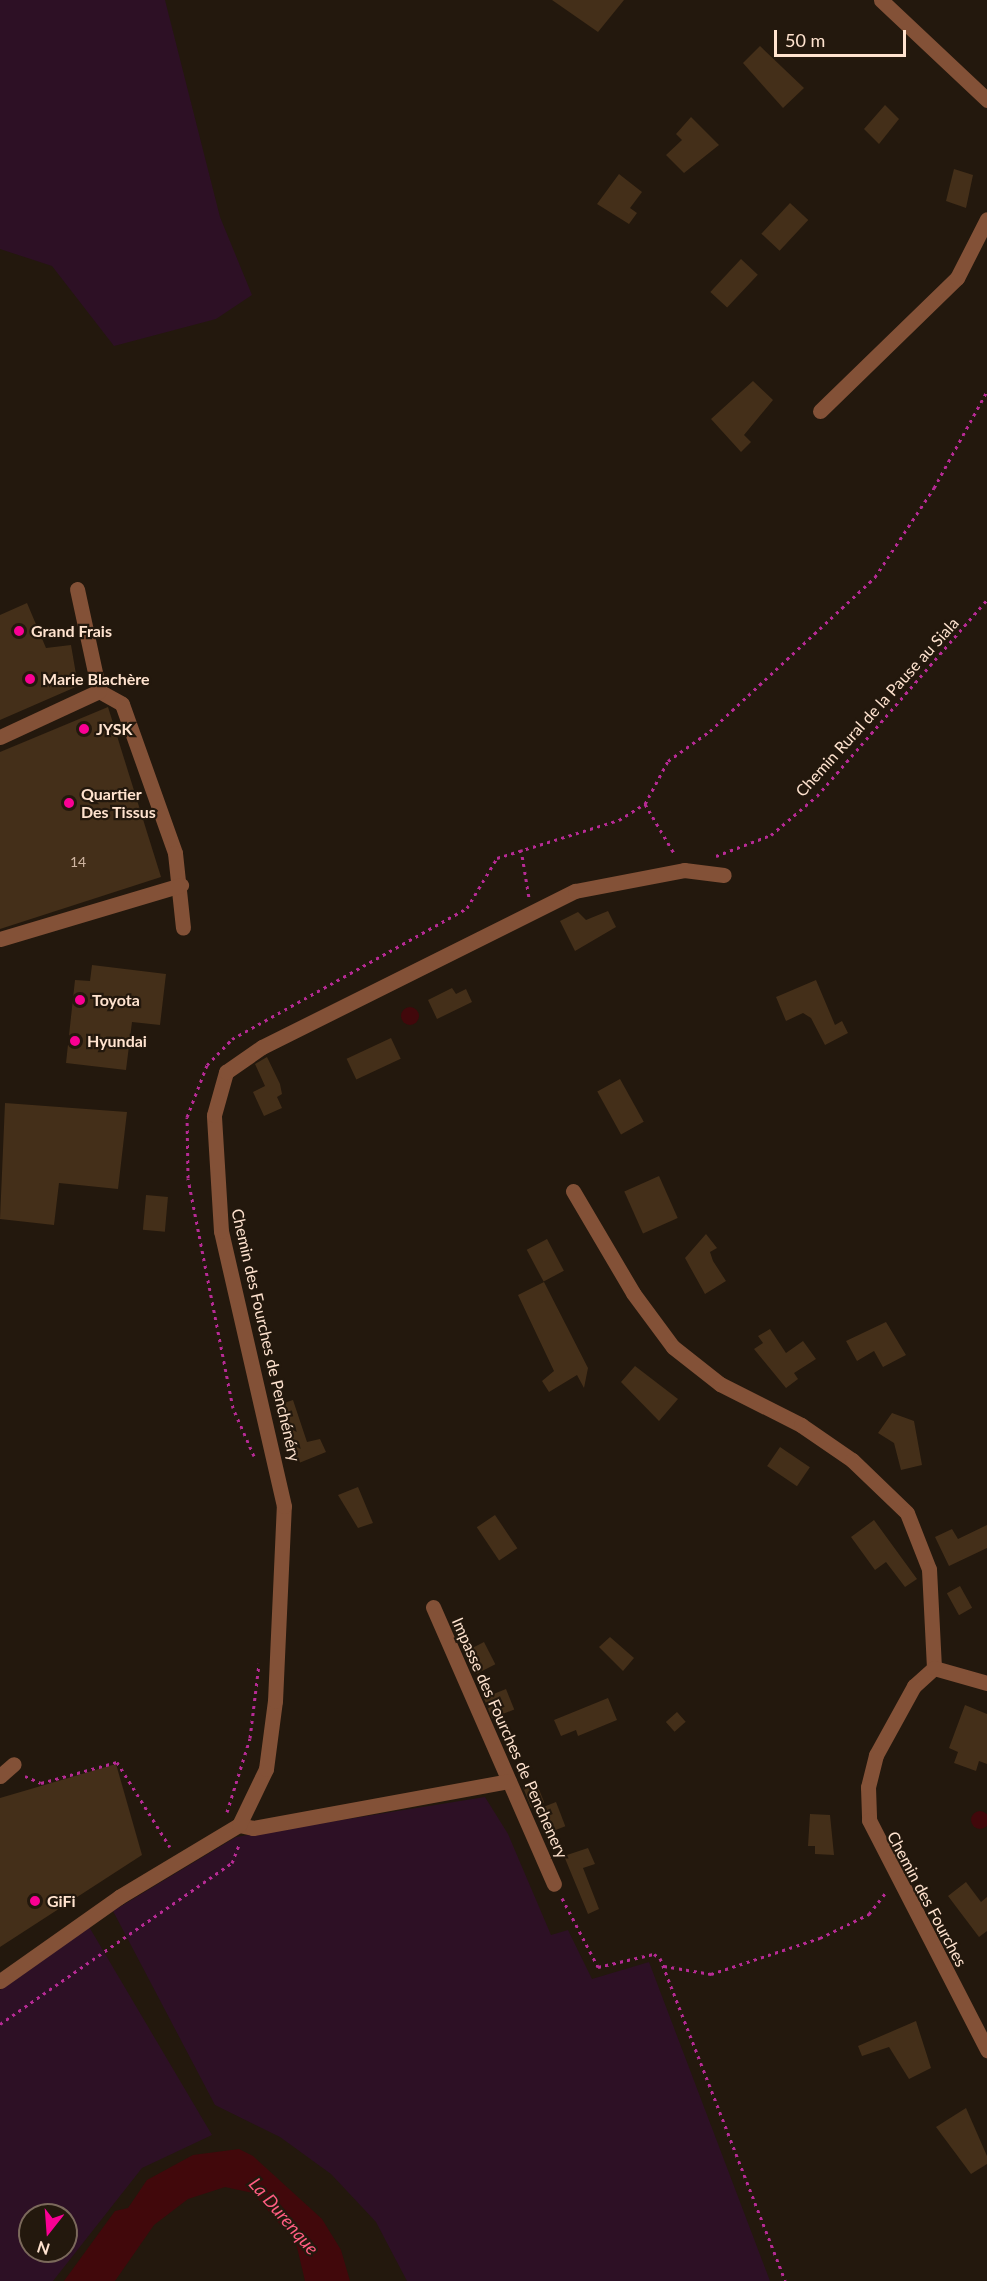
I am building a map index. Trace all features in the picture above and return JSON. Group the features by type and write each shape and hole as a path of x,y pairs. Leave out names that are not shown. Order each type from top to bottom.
{"street":[{"path":"881,0 987,100"},
{"path":"820,411 947,289 987,219"},
{"path":"77,589 99,691 122,704 181,885 183,928"},
{"path":"0,737 99,691"},
{"name":"Chemin des Fourches de Penchénéry","path":"0,1981 178,1861 234,1827 258,1790 271,1747 285,1524 280,1478 221,1231 214,1154 220,1083 233,1064 262,1047 531,910 612,880 684,870 724,875"},
{"path":"0,939 181,885"},
{"path":"573,1191 633,1293 673,1347 720,1384 801,1425 852,1460 907,1513 929,1569 934,1668 987,1683"},
{"name":"Impasse des Fourches de Penchenery","path":"433,1607 554,1884"},
{"name":"Chemin des Fourches","path":"934,1668 914,1686 871,1770 869,1820 899,1884 987,2050"},
{"path":"234,1827 253,1828 509,1781"}],"path":[{"path":"257,1461 233,1408 206,1282 188,1178 191,1096 207,1065 232,1040 467,908 497,858 619,820 645,804 668,762 710,731 875,577 934,488 987,391"},
{"name":"Chemin Rural de la Pause au Siala","path":"684,870 771,835 792,819 987,600"},
{"path":"645,804 684,870"},
{"path":"521,849 531,910"},
{"path":"0,2024 232,1863 240,1852 227,1807 250,1738 260,1657"},
{"path":"9,1770 41,1783 117,1762 178,1861"},
{"path":"554,1884 598,1967 654,1954 664,1966 785,2281"},
{"path":"664,1966 711,1974 820,1938 869,1914 878,1897 899,1884"}],"shaded area":[{"path":"0,0 165,0 220,217 252,295 216,319 114,346 52,266 0,249"},
{"path":"485,1797 508,1834 551,1935 568,1930 592,1979 649,1962 770,2281 407,2281 376,2222 331,2174 280,2137 215,2105 113,1911 236,1837"},
{"path":"88,1925 212,2135 142,2168 78,2249 78,2203 18,2203 18,2263 67,2263 53,2281 0,2281 0,1990"}],"water":[{"path":"406,1007 414,1007 419,1012 417,1023 406,1025 401,1020 401,1012"},
{"path":"980,1811 986,1814 989,1820 986,1826 980,1829 974,1826 971,1820 974,1814"},
{"name":"La Durenque","path":"239,2149 253,2156 322,2219 341,2250 350,2281 305,2281 296,2243 253,2193 225,2187 188,2199 154,2225 115,2281 64,2281 115,2211 128,2208 147,2180 193,2155"}],"building":[{"path":"552,0 624,0 598,32"},
{"path":"760,46 804,88 783,108 743,63"},
{"path":"885,105 899,119 879,144 864,129"},
{"path":"691,117 719,145 684,173 666,155 682,140 676,134"},
{"path":"954,169 973,175 966,208 946,201"},
{"path":"619,174 642,192 630,208 637,213 629,224 597,204"},
{"path":"790,203 808,220 780,251 761,234"},
{"path":"741,259 758,275 727,308 710,292"},
{"path":"753,381 773,400 744,435 751,442 741,452 711,419"},
{"path":"27,603 46,648 71,645 78,686 0,720 0,615"},
{"path":"108,707 161,877 0,929 0,752"},
{"path":"608,911 616,927 575,951 560,921 578,912 586,920"},
{"path":"92,965 166,974 160,1025 132,1022 126,1070 66,1063 75,980 90,981"},
{"path":"816,980 835,1025 842,1021 848,1033 825,1045 811,1018 803,1013 786,1021 776,997"},
{"path":"452,988 456,994 466,989 472,1002 437,1019 428,1000"},
{"path":"391,1038 401,1059 356,1080 347,1059"},
{"path":"267,1057 280,1084 282,1094 277,1097 282,1108 264,1116 253,1092 265,1086 255,1064"},
{"path":"620,1079 644,1122 621,1134 597,1092"},
{"path":"5,1103 127,1112 118,1189 59,1183 54,1225 0,1219"},
{"path":"659,1176 678,1218 643,1233 624,1191"},
{"path":"146,1195 168,1197 165,1232 143,1230"},
{"path":"706,1234 717,1248 710,1252 726,1281 705,1294 685,1258"},
{"path":"547,1239 564,1271 544,1282 527,1250"},
{"path":"544,1282 588,1368 584,1388 577,1375 549,1392 542,1381 554,1371 518,1295"},
{"path":"886,1322 906,1355 883,1367 874,1351 857,1361 846,1341"},
{"path":"770,1329 786,1353 803,1341 816,1359 794,1373 798,1379 786,1388 754,1349 763,1343 758,1336"},
{"path":"635,1366 678,1399 659,1421 621,1382"},
{"path":"293,1400 307,1442 320,1439 326,1452 299,1463 292,1449 285,1452 275,1406"},
{"path":"892,1413 914,1421 922,1465 901,1470 894,1443 878,1433"},
{"path":"780,1447 810,1467 797,1486 767,1466"},
{"path":"358,1487 373,1523 358,1528 338,1495"},
{"path":"495,1515 517,1548 499,1560 477,1527"},
{"path":"874,1520 917,1579 905,1587 886,1562 875,1570 851,1537"},
{"path":"987,1525 987,1548 949,1566 935,1537 952,1529 958,1539"},
{"path":"960,1586 972,1608 959,1615 947,1593"},
{"path":"610,1637 634,1658 623,1671 599,1647"},
{"path":"484,1642 495,1664 476,1674 464,1652"},
{"path":"506,1689 514,1709 492,1718 484,1698"},
{"path":"608,1698 617,1720 578,1736 576,1730 561,1736 554,1720"},
{"path":"965,1705 987,1714 987,1764 979,1761 976,1771 954,1763 958,1752 949,1748"},
{"path":"677,1712 686,1722 675,1732 666,1722"},
{"name":"GiFi","path":"116,1764 142,1855 0,1947 0,1798"},
{"path":"536,1782 544,1802 531,1808 523,1787"},
{"path":"556,1802 565,1826 545,1834 535,1810"},
{"path":"810,1814 830,1815 834,1855 815,1854 815,1846 808,1846"},
{"path":"588,1848 595,1864 583,1868 599,1909 588,1914 564,1856"},
{"path":"966,1882 981,1902 987,1897 987,1931 979,1937 948,1896"},
{"path":"916,2021 931,2068 909,2079 889,2047 862,2056 858,2046"},
{"path":"966,2108 987,2156 987,2164 971,2174 936,2127"}],"place":[{"name":"Grand Frais","path":"19,631"},
{"name":"Marie Blachère","path":"30,679"},
{"name":"JYSK","path":"84,729"},
{"name":"Quartier Des Tissus","path":"69,803"},
{"name":"Toyota","path":"80,1000"},
{"name":"Hyundai","path":"75,1041"},
{"name":"GiFi","path":"35,1901"}]}
